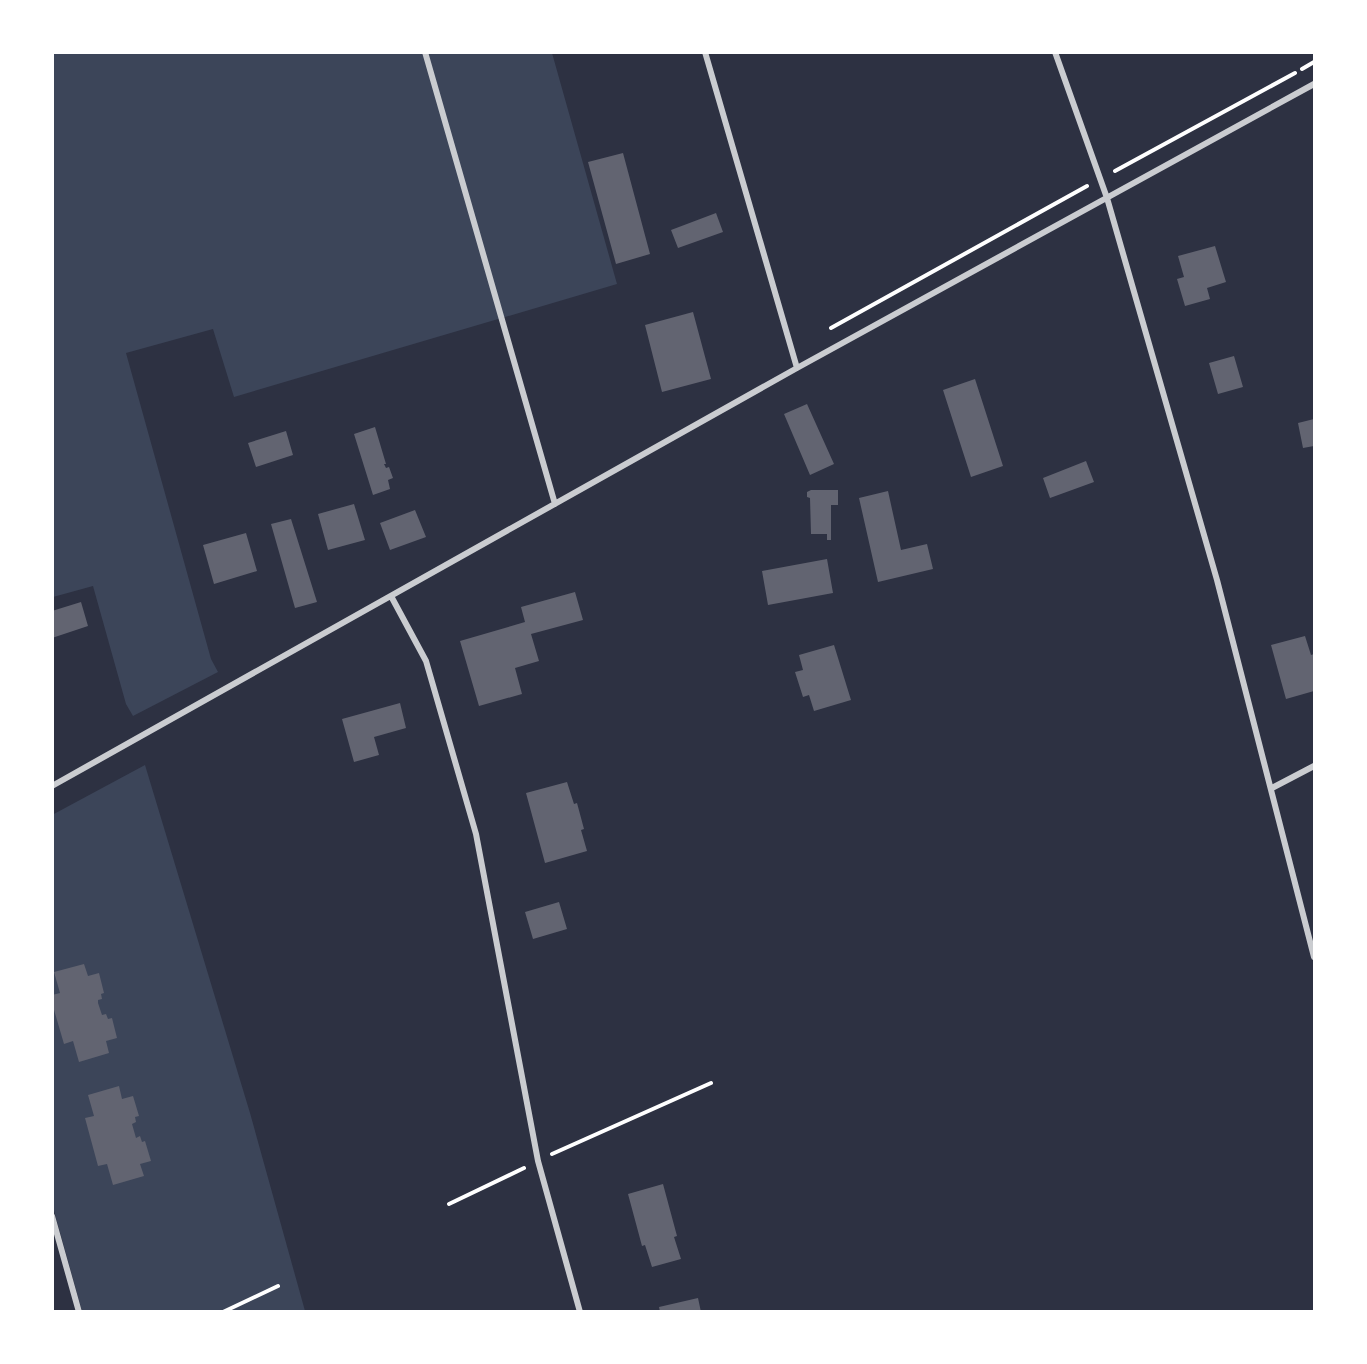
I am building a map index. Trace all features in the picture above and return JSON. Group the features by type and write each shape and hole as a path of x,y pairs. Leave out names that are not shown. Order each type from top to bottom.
{"street":[{"path":"425,52 555,504"},
{"path":"705,52 797,368"},
{"path":"1054,52 1107,198 1217,580 1314,957"},
{"path":"52,786 797,368 1314,84"},
{"path":"391,596 426,661 476,834 538,1161 580,1311"},
{"path":"1272,788 1314,766"},
{"path":"52,1216 79,1311"}],"path":[{"path":"448,1204 711,1083"},
{"path":"223,1311 278,1286"}],"shaded area":[{"path":"53,53 552,53 617,284 234,397 213,329 126,353 211,659 218,672 133,716 126,704 93,586 53,597"},
{"path":"145,765 250,1113 305,1311 82,1311 53,1207 52,815"}],"building":[{"path":"623,153 650,254 616,264 588,162"},
{"path":"716,213 723,232 678,248 671,230"},
{"path":"1215,246 1226,282 1207,288 1210,299 1185,306 1177,279 1184,277 1178,256"},
{"path":"693,312 711,379 662,392 645,325"},
{"path":"1234,356 1243,387 1218,394 1209,363"},
{"path":"975,379 1003,466 971,477 943,390"},
{"path":"807,404 834,464 810,475 784,414"},
{"path":"1314,419 1314,446 1303,448 1298,423"},
{"path":"375,427 386,464 384,464 386,468 389,467 393,478 388,480 390,489 373,495 354,434"},
{"path":"286,431 293,455 256,467 248,443"},
{"path":"1086,461 1094,482 1050,498 1043,478"},
{"path":"838,490 838,505 831,505 831,540 827,540 827,534 811,534 810,498 807,497 807,492"},
{"path":"888,491 901,550 927,544 933,569 878,582 859,498"},
{"path":"354,504 365,540 328,550 318,514"},
{"path":"415,510 426,537 390,550 380,523"},
{"path":"291,519 317,602 295,608 271,524"},
{"path":"246,533 257,571 214,584 203,545"},
{"path":"827,559 833,593 768,605 762,571"},
{"path":"575,592 583,620 531,634 539,661 515,668 522,694 479,706 460,641 525,622 521,607"},
{"path":"81,602 88,626 52,638 52,611"},
{"path":"1305,636 1311,655 1314,654 1314,691 1286,699 1271,645"},
{"path":"834,645 851,700 814,711 809,695 803,697 795,672 803,670 799,655"},
{"path":"400,703 406,728 374,737 379,755 354,762 342,719"},
{"path":"567,782 574,804 577,803 587,851 545,863 526,793"},
{"path":"559,902 567,929 533,939 525,912"},
{"path":"84,964 88,976 99,973 104,993 101,994 102,999 98,1000 98,1003 102,1015 106,1014 108,1019 112,1018 117,1038 106,1041 109,1053 79,1062 73,1041 64,1044 52,1003 52,995 60,993 54,972"},
{"path":"119,1086 122,1099 133,1096 139,1116 135,1117 136,1122 132,1124 136,1138 140,1136 142,1142 145,1141 151,1161 140,1164 144,1176 113,1185 107,1164 98,1166 85,1118 94,1116 88,1095"},
{"path":"663,1184 681,1259 652,1267 645,1245 642,1246 628,1194"},
{"path":"698,1298 701,1312 660,1312 659,1307"}]}
